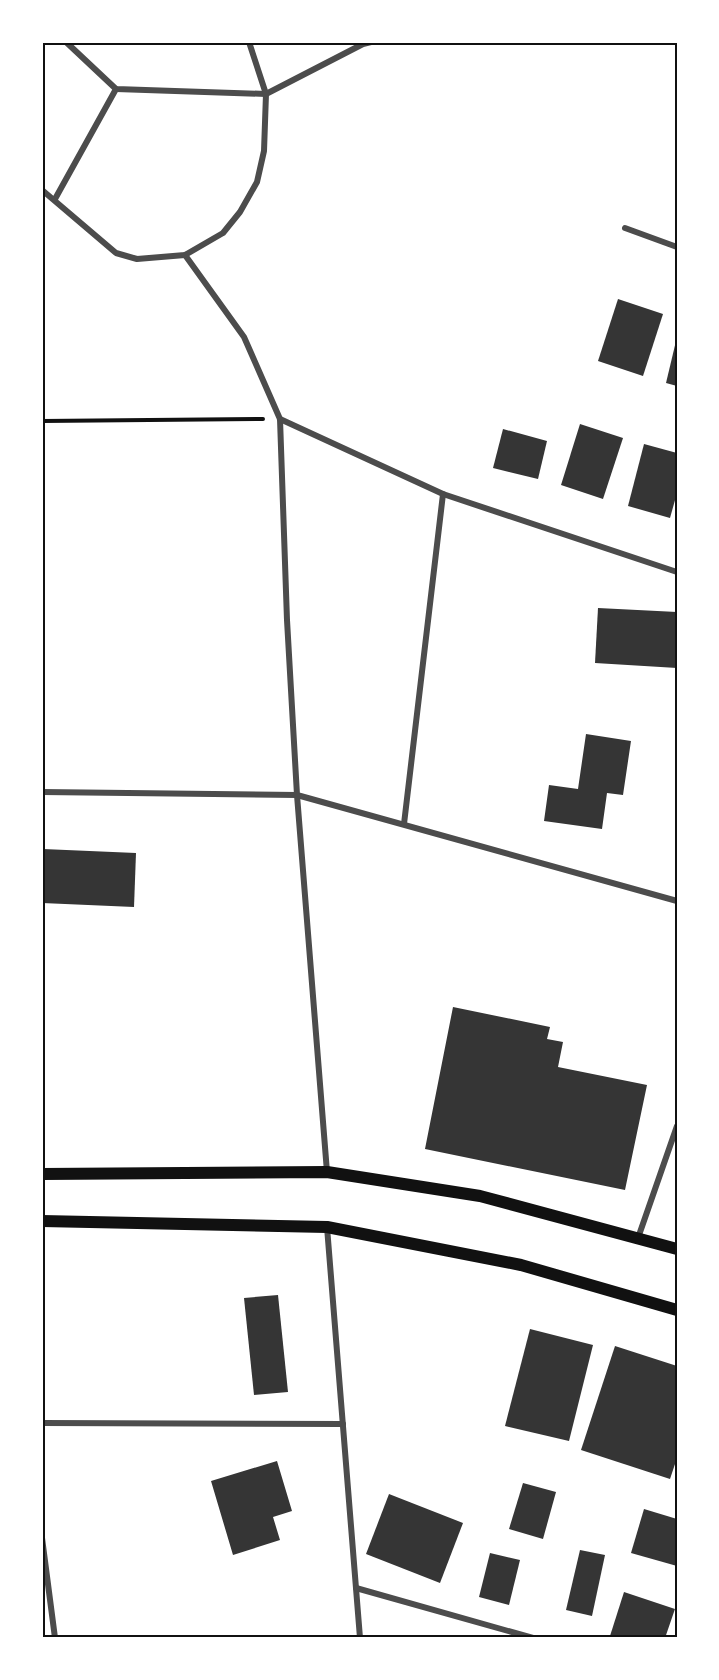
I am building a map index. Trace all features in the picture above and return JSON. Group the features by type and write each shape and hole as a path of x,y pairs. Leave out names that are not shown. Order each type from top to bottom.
{"main road":[{"path":"42,1174 327,1172 480,1196 677,1249"},
{"path":"42,1221 327,1227 521,1265 677,1310"}],"street":[{"path":"66,42 116,89 266,94 362,43 371,42"},
{"path":"42,190 116,253 136,259 185,255 223,233 240,212 256,182 264,151 266,94 249,42"},
{"path":"55,200 116,89"},
{"path":"625,228 677,247"},
{"path":"185,255 244,337 280,419 287,620 297,795 327,1172"},
{"path":"280,419 442,494 677,572"},
{"path":"404,824 442,494"},
{"path":"42,792 297,795 677,901"},
{"path":"638,1238 677,1126"},
{"path":"327,1227 360,1638"},
{"path":"42,1423 343,1424"},
{"path":"42,1538 55,1638"},
{"path":"356,1588 533,1638"}],"path":[{"path":"42,421 280,419"}],"building":[{"path":"618,299 663,314 643,376 598,361"},
{"path":"677,341 677,386 666,383"},
{"path":"580,424 623,438 603,499 561,485"},
{"path":"503,429 547,441 538,479 493,468"},
{"path":"644,444 677,453 677,493 670,518 628,506"},
{"path":"598,608 677,612 677,668 595,663"},
{"path":"586,734 631,741 623,795 607,793 602,829 544,821 549,785 578,789"},
{"path":"43,849 136,853 134,907 42,903"},
{"path":"453,1007 550,1027 547,1039 563,1042 558,1067 647,1085 625,1190 425,1149"},
{"path":"278,1295 288,1392 254,1395 244,1298"},
{"path":"530,1329 593,1345 569,1441 505,1426"},
{"path":"615,1346 677,1366 677,1458 670,1479 581,1450"},
{"path":"277,1461 292,1511 273,1517 280,1540 233,1555 211,1481"},
{"path":"523,1483 556,1492 543,1539 509,1529"},
{"path":"389,1494 463,1523 440,1583 366,1554"},
{"path":"644,1509 677,1519 677,1566 631,1553"},
{"path":"580,1550 605,1555 592,1616 566,1610"},
{"path":"490,1553 520,1560 509,1605 479,1597"},
{"path":"624,1592 675,1609 665,1638 615,1638 610,1636"}]}
